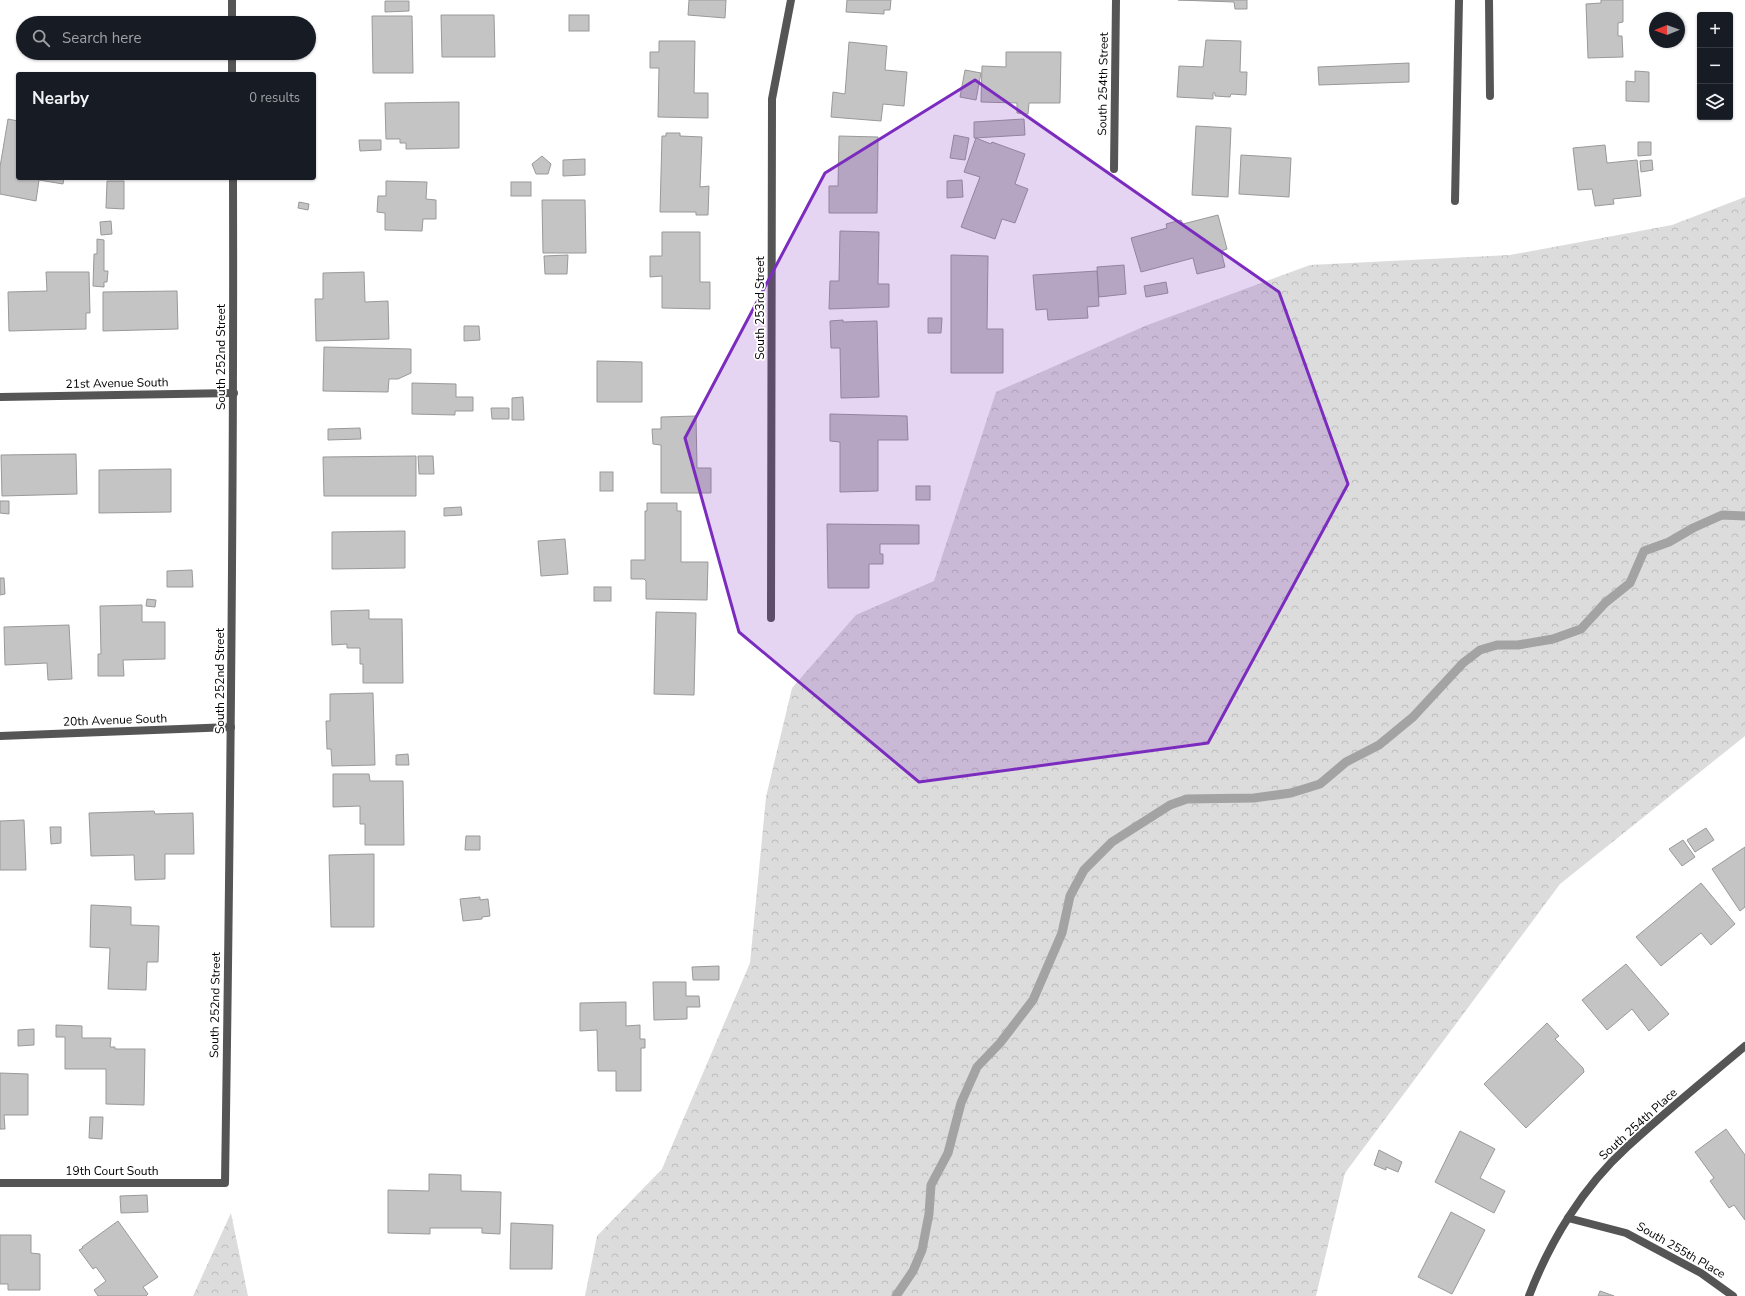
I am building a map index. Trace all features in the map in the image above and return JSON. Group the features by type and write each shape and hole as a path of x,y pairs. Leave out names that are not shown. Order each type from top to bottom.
{"street":[{"path":"232,0 232,16"},
{"name":"South 253rd Street","path":"771,618 772,99 790,0"},
{"name":"South 254th Street","path":"1114,169 1116,0"},
{"path":"1455,201 1459,0"},
{"path":"1489,0 1490,96"},
{"path":"232,60 232,72"},
{"name":"South 252nd Street","path":"225,1183 232,727 234,393 233,180"},
{"name":"21st Avenue South","path":"0,398 234,393"},
{"name":"20th Avenue South","path":"0,736 232,727"},
{"name":"South 254th Place","path":"1529,1296 1548,1251 1568,1218 1604,1171 1626,1147 1745,1046"},
{"name":"19th Court South","path":"0,1183 225,1183"},
{"name":"South 255th Place","path":"1568,1218 1626,1233 1700,1273 1733,1296"}],"highlighted area":[{"path":"975,80 1279,292 1348,484 1208,743 919,782 739,632 685,438 825,173"}],"green space":[{"path":"1745,197 1745,736 1560,884 1345,1173 1316,1296 585,1296 597,1236 662,1169 750,963 766,797 792,688 856,615 934,581 996,392 1145,326 1310,265 1510,255 1672,225"},
{"path":"231,1213 248,1296 193,1296"}],"building":[{"path":"689,0 726,0 725,18 688,15"},
{"path":"847,0 891,0 890,10 884,10 884,14 846,12"},
{"path":"1178,0 1247,0 1247,9 1235,9 1234,2"},
{"path":"1601,0 1623,0 1623,22 1618,23 1618,36 1622,36 1623,57 1588,58 1586,4 1601,3"},
{"path":"385,1 409,1 409,11 385,12"},
{"path":"441,15 494,15 495,57 442,57"},
{"path":"569,15 589,15 589,31 569,31"},
{"path":"372,16 412,16 413,73 373,73"},
{"path":"1206,40 1241,41 1240,72 1247,72 1246,95 1231,94 1230,97 1215,96 1215,93 1213,93 1213,99 1177,97 1179,66 1203,67"},
{"path":"659,41 695,41 694,93 708,93 708,118 658,117 659,68 650,68 650,52 659,52"},
{"path":"849,42 887,46 885,70 907,72 904,106 883,104 881,121 831,117 833,92 845,94"},
{"path":"1006,52 1061,52 1060,103 1029,103 1028,114 1017,113 1017,103 981,102 982,66 1006,67"},
{"path":"1409,63 1409,82 1319,85 1318,67"},
{"path":"965,70 981,73 976,100 960,97"},
{"path":"1635,71 1649,72 1649,102 1626,101 1626,81 1635,82"},
{"path":"459,102 459,148 406,149 406,143 400,143 400,139 386,139 385,103"},
{"path":"8,119 16,121 16,180 39,180 36,201 0,194 0,167"},
{"path":"1024,119 1025,135 974,138 974,122"},
{"path":"1196,126 1231,128 1228,197 1192,195"},
{"path":"666,133 680,133 680,136 702,137 700,187 709,186 708,215 696,215 696,212 660,212 662,136 666,136"},
{"path":"954,135 969,138 965,160 950,158"},
{"path":"839,136 878,137 877,213 829,213 829,186 838,186"},
{"path":"976,138 1025,154 1015,184 1028,189 1015,223 1002,219 995,239 961,227 980,177 964,172"},
{"path":"359,140 381,140 381,150 360,151"},
{"path":"1638,142 1651,142 1651,155 1638,156"},
{"path":"1605,145 1607,163 1637,160 1641,196 1613,199 1614,204 1595,206 1592,189 1578,190 1573,148"},
{"path":"1241,155 1291,158 1289,197 1239,194"},
{"path":"542,156 551,164 548,174 536,174 532,164"},
{"path":"585,159 585,175 563,176 563,160"},
{"path":"1652,160 1653,170 1641,172 1640,161"},
{"path":"39,180 64,180 63,184"},
{"path":"962,180 963,197 947,198 947,181"},
{"path":"107,181 124,181 124,209 106,208"},
{"path":"386,181 427,182 426,199 436,200 436,219 423,219 422,231 385,230 385,213 377,212 378,196 386,196"},
{"path":"511,182 531,182 531,196 511,196"},
{"path":"542,200 585,200 586,253 543,253"},
{"path":"299,202 309,204 308,210 298,208"},
{"path":"1218,215 1227,249 1221,251 1225,267 1197,274 1193,258 1141,272 1131,238 1167,228 1166,224 1181,220 1183,224"},
{"path":"111,221 112,234 101,235 100,222"},
{"path":"840,231 879,232 878,284 889,284 889,307 829,309 830,281 839,281"},
{"path":"662,232 700,232 700,282 710,282 710,309 662,308 662,276 650,277 650,256 662,256"},
{"path":"97,239 104,240 104,271 108,271 107,282 104,282 104,287 93,286 94,254 97,254"},
{"path":"568,255 567,274 545,274 544,256"},
{"path":"951,255 988,256 987,329 1003,329 1003,373 951,373"},
{"path":"1124,265 1126,294 1099,297 1097,267"},
{"path":"1097,271 1099,306 1087,307 1088,318 1048,320 1047,309 1036,310 1033,275"},
{"path":"46,272 89,272 90,313 86,313 86,329 9,331 8,292 47,291"},
{"path":"364,272 365,302 388,301 389,339 316,341 315,299 323,299 323,273"},
{"path":"1166,282 1168,293 1146,297 1144,286"},
{"path":"177,291 178,329 103,331 103,292"},
{"path":"928,318 942,318 941,333 928,333"},
{"path":"843,320 843,322 877,321 879,397 841,398 840,348 831,348 830,321"},
{"path":"464,326 479,326 480,340 464,341"},
{"path":"324,347 411,349 411,373 398,379 389,379 388,392 323,391"},
{"path":"597,361 642,362 642,402 597,402"},
{"path":"412,383 456,384 456,397 473,397 473,411 455,411 455,415 412,414"},
{"path":"523,397 524,420 512,420 512,398"},
{"path":"491,408 509,408 509,419 492,419"},
{"path":"830,414 907,416 908,440 878,440 878,491 840,492 840,442 830,441"},
{"path":"696,416 697,468 711,468 711,493 661,493 661,445 653,444 652,429 661,429 661,417"},
{"path":"360,428 361,439 328,440 328,429"},
{"path":"76,454 77,494 2,496 1,455"},
{"path":"416,456 416,496 324,496 323,457"},
{"path":"418,456 433,456 434,474 419,474"},
{"path":"171,469 171,512 99,513 99,470"},
{"path":"600,472 613,472 613,491 600,491"},
{"path":"916,486 930,486 930,500 916,500"},
{"path":"0,501 9,501 9,514 0,513"},
{"path":"647,503 677,503 677,511 681,511 681,562 708,562 707,600 646,599 646,581 644,579 631,579 631,560 645,560 645,511 647,511"},
{"path":"461,507 462,515 444,516 444,508"},
{"path":"827,524 919,525 919,544 880,544 880,554 883,554 883,564 869,564 869,588 828,588"},
{"path":"405,531 405,568 332,569 332,532"},
{"path":"565,539 568,574 541,576 538,541"},
{"path":"192,570 193,587 167,587 167,571"},
{"path":"0,578 4,578 5,594 0,595"},
{"path":"594,587 611,587 611,601 594,601"},
{"path":"147,599 156,600 155,607 146,606"},
{"path":"142,605 142,622 165,622 165,659 123,660 124,676 98,676 98,654 101,654 100,606"},
{"path":"369,610 369,619 402,619 403,683 363,683 363,664 360,664 360,648 347,648 347,644 332,645 331,611"},
{"path":"656,612 696,613 694,695 654,694"},
{"path":"69,625 72,679 48,680 47,663 5,665 4,627"},
{"path":"373,693 375,765 332,766 331,749 327,749 326,721 330,721 330,694"},
{"path":"408,754 409,765 396,765 396,755"},
{"path":"333,774 369,774 370,781 403,781 404,845 365,845 365,824 360,824 360,806 333,807"},
{"path":"154,811 155,814 193,813 194,854 165,854 165,879 135,880 134,855 91,856 89,813"},
{"path":"24,820 26,870 0,870 0,821"},
{"path":"50,827 61,827 61,843 51,844"},
{"path":"1706,828 1714,840 1695,852 1687,840"},
{"path":"466,836 480,836 480,850 465,850"},
{"path":"1683,840 1695,857 1682,866 1669,849"},
{"path":"1745,847 1745,907 1740,911 1712,869"},
{"path":"374,854 374,927 331,927 329,855"},
{"path":"1701,883 1735,924 1711,945 1701,933 1661,966 1636,937"},
{"path":"480,897 480,900 488,899 490,916 482,917 482,919 463,921 460,899"},
{"path":"91,905 131,907 131,925 159,926 158,962 147,962 146,990 108,989 110,948 90,947"},
{"path":"1626,964 1669,1014 1649,1031 1632,1009 1607,1030 1582,1000"},
{"path":"719,966 719,980 693,980 692,967"},
{"path":"653,982 686,982 686,996 699,996 700,1007 687,1007 687,1019 654,1020"},
{"path":"626,1002 626,1026 640,1025 640,1039 645,1039 645,1048 641,1048 641,1091 616,1091 616,1071 598,1071 597,1030 580,1031 580,1003"},
{"path":"1547,1023 1559,1036 1555,1039 1583,1068 1584,1072 1526,1128 1484,1084"},
{"path":"56,1025 82,1026 82,1038 111,1038 110,1047 115,1047 115,1049 145,1049 144,1105 106,1104 106,1069 65,1069 65,1037 56,1037"},
{"path":"34,1029 34,1045 18,1046 18,1030"},
{"path":"0,1073 28,1074 28,1115 4,1115 5,1129 0,1129"},
{"path":"90,1117 103,1117 102,1139 89,1138"},
{"path":"1726,1129 1745,1155 1745,1220 1734,1205 1729,1208 1710,1181 1714,1178 1695,1152"},
{"path":"1460,1131 1495,1149 1480,1178 1505,1191 1494,1213 1435,1182"},
{"path":"1379,1150 1402,1162 1398,1172 1386,1167 1386,1170 1374,1165"},
{"path":"429,1174 461,1175 461,1191 501,1192 500,1234 482,1233 482,1228 430,1228 430,1234 388,1233 388,1190 429,1191"},
{"path":"147,1195 148,1212 121,1213 120,1196"},
{"path":"1451,1212 1485,1230 1452,1294 1418,1277"},
{"path":"118,1221 158,1277 143,1287 148,1294 146,1296 98,1296 94,1290 106,1281 96,1267 93,1269 79,1250"},
{"path":"511,1223 553,1225 552,1269 510,1269"},
{"path":"0,1235 31,1235 31,1253 40,1254 40,1290 8,1290 8,1284 0,1284"},
{"path":"1600,1291 1614,1296 1598,1296"}],"waterway":[{"path":"896,1296 913,1271 922,1250 929,1214 931,1185 948,1153 961,1103 977,1067 1000,1043 1033,1000 1062,933 1070,896 1084,870 1112,842 1170,805 1187,799 1254,798 1291,793 1320,784 1346,762 1379,745 1413,717 1463,663 1480,650 1497,645 1518,645 1553,639 1581,629 1605,603 1630,583 1644,551 1669,542 1693,528 1722,515 1745,516"}]}
